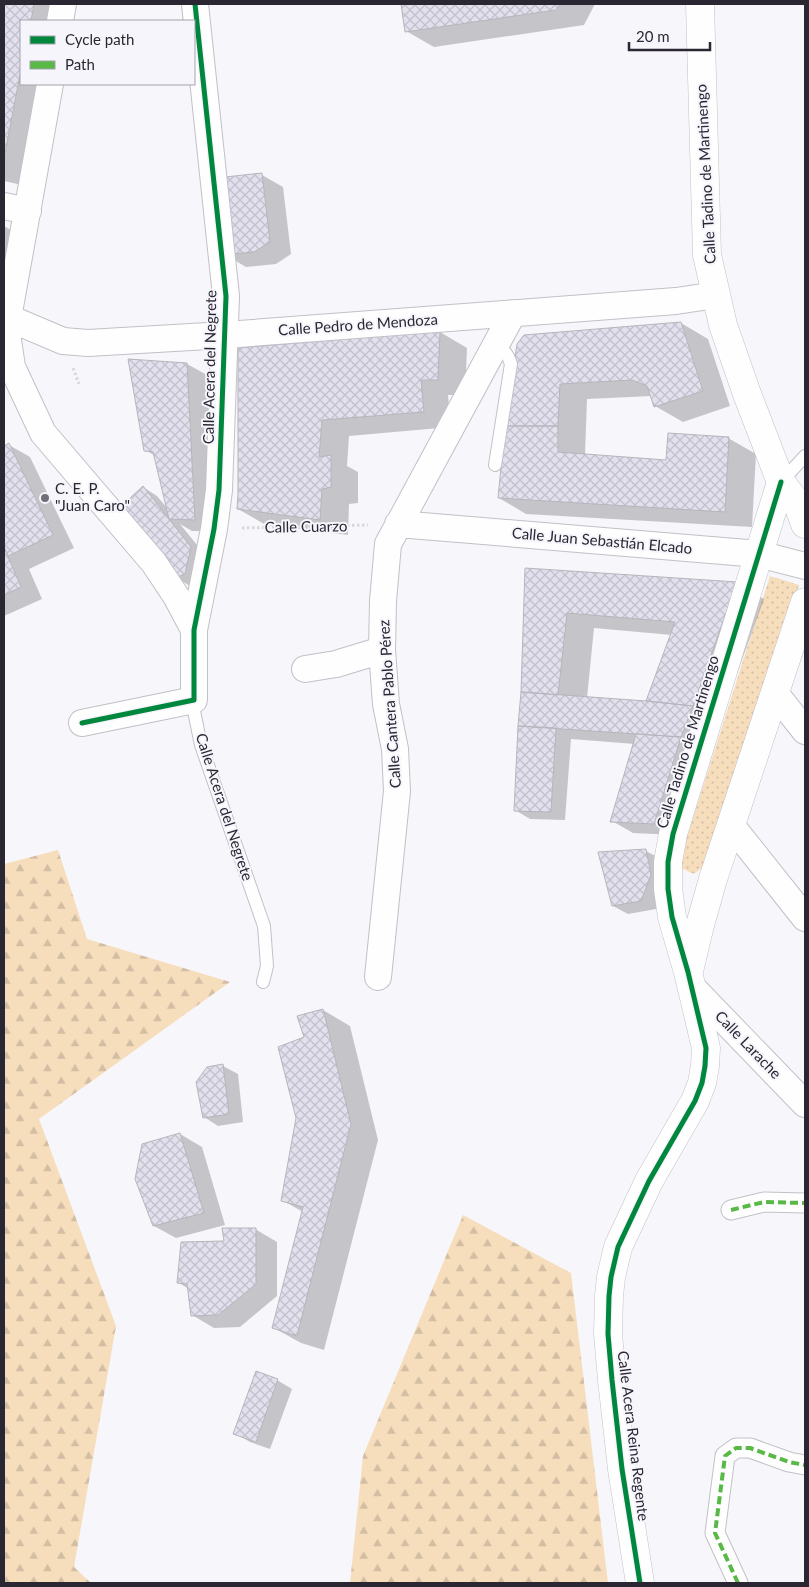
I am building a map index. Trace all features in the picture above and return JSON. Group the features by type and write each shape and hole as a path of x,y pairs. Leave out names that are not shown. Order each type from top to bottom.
{"street":[{"path":"60,20 63,4"},
{"name":"Calle Acera del Negrete","path":"194,700 194,630 214,529 219,490 226,296 195,4"},
{"name":"Calle Tadino de Martinengo","path":"700,4 707,255 723,325 738,368 781,482 798,505 805,524"},
{"path":"50,85 16,209 6,317 12,367 43,433 154,563 176,596 194,630"},
{"name":"Calle Pedro de Mendoza","path":"6,317 63,341 88,343 225,335 676,301 716,296"},
{"name":"Calle Cantera Pablo Pérez","path":"378,977 397,791 395,749 386,704 382,650 383,600 388,544 513,313"},
{"name":"Calle Tadino de Martinengo","path":"695,1101 705,1066 706,1048 690,979 672,917 668,889 668,862 673,834 781,482"},
{"name":"Calle Juan Sebastián Elcado","path":"398,524 759,554 805,566"},
{"name":"Calle Tadino de Martinengo","path":"690,979 700,925 805,602"},
{"path":"306,669 336,664 382,650"},
{"path":"775,692 805,731"},
{"path":"82,723 194,700"},
{"path":"731,825 805,918"},
{"name":"Calle Larache","path":"690,979 805,1104"},
{"name":"Calle Acera Reina Regente","path":"640,1583 622,1469 612,1380 608,1334 609,1296 618,1247 650,1181 695,1101"},
{"path":"731,1210 764,1202 805,1203"},
{"path":"738,1583 714,1533 725,1456 736,1448 750,1448 789,1462 805,1465"}],"lane":[{"path":"495,465 511,364 509,356 504,349 496,345"},
{"path":"781,482 805,456"},
{"name":"Calle Acera del Negrete","path":"194,700 194,710 202,745 264,926 267,966 263,982"}],"green space":[{"path":"770,576 799,585 703,867 694,874 683,869 680,859"},
{"path":"58,850 87,939 230,982 39,1119 116,1326 74,1567 91,1583 4,1583 4,864"},
{"path":"463,1215 571,1273 608,1583 350,1583 363,1456"}],"building":[{"path":"4,4 34,4 31,20 20,20 20,75 4,158"},
{"path":"401,4 560,4 556,10 405,32"},
{"path":"262,173 270,242 254,252 223,255 216,178"},
{"path":"681,322 703,391 654,407 647,386 632,380 560,384 558,426 505,426 517,344 524,335"},
{"path":"440,331 438,380 421,380 424,412 322,420 319,457 331,455 331,487 322,489 320,520 237,509 238,348"},
{"path":"128,359 187,363 195,520 169,519 153,452 144,451"},
{"path":"505,426 558,426 558,452 666,460 668,433 729,437 725,512 498,498"},
{"path":"9,443 53,535 8,556 4,547 4,446"},
{"path":"143,486 191,547 185,574 175,578 116,511"},
{"path":"4,547 21,587 4,595"},
{"path":"525,568 737,582 693,706 646,701 675,622 567,613 558,695 521,692"},
{"path":"521,692 693,706 681,737 518,726"},
{"path":"518,726 556,728 551,812 514,811"},
{"path":"636,734 681,737 654,824 610,822"},
{"path":"646,849 651,875 641,901 612,906 598,852"},
{"path":"323,1009 351,1124 297,1336 272,1328 303,1207 281,1201 296,1118 278,1047 304,1037 297,1016"},
{"path":"223,1064 229,1114 203,1118 196,1082 207,1067"},
{"path":"180,1133 204,1213 153,1226 135,1179 142,1144"},
{"path":"222,1228 256,1228 256,1284 218,1315 191,1316 187,1284 177,1283 181,1242 224,1241"},
{"path":"256,1371 278,1379 256,1442 233,1434"}],"marked path":[{"path":"731,1210 764,1202 805,1203"},
{"path":"738,1583 715,1533 725,1456 736,1448 750,1448 789,1462 805,1465"}],"cycle path":[{"path":"82,723 194,700 194,630 214,529 219,490 226,296 195,4"},
{"path":"640,1583 622,1469 612,1380 608,1334 611,1277 618,1247 649,1181 695,1101 702,1083 706,1048 688,972 672,917 668,889 668,862 673,834 781,482"}],"place":[{"name":"C. E. P. \"Juan Caro\"","path":"45,498"}]}
